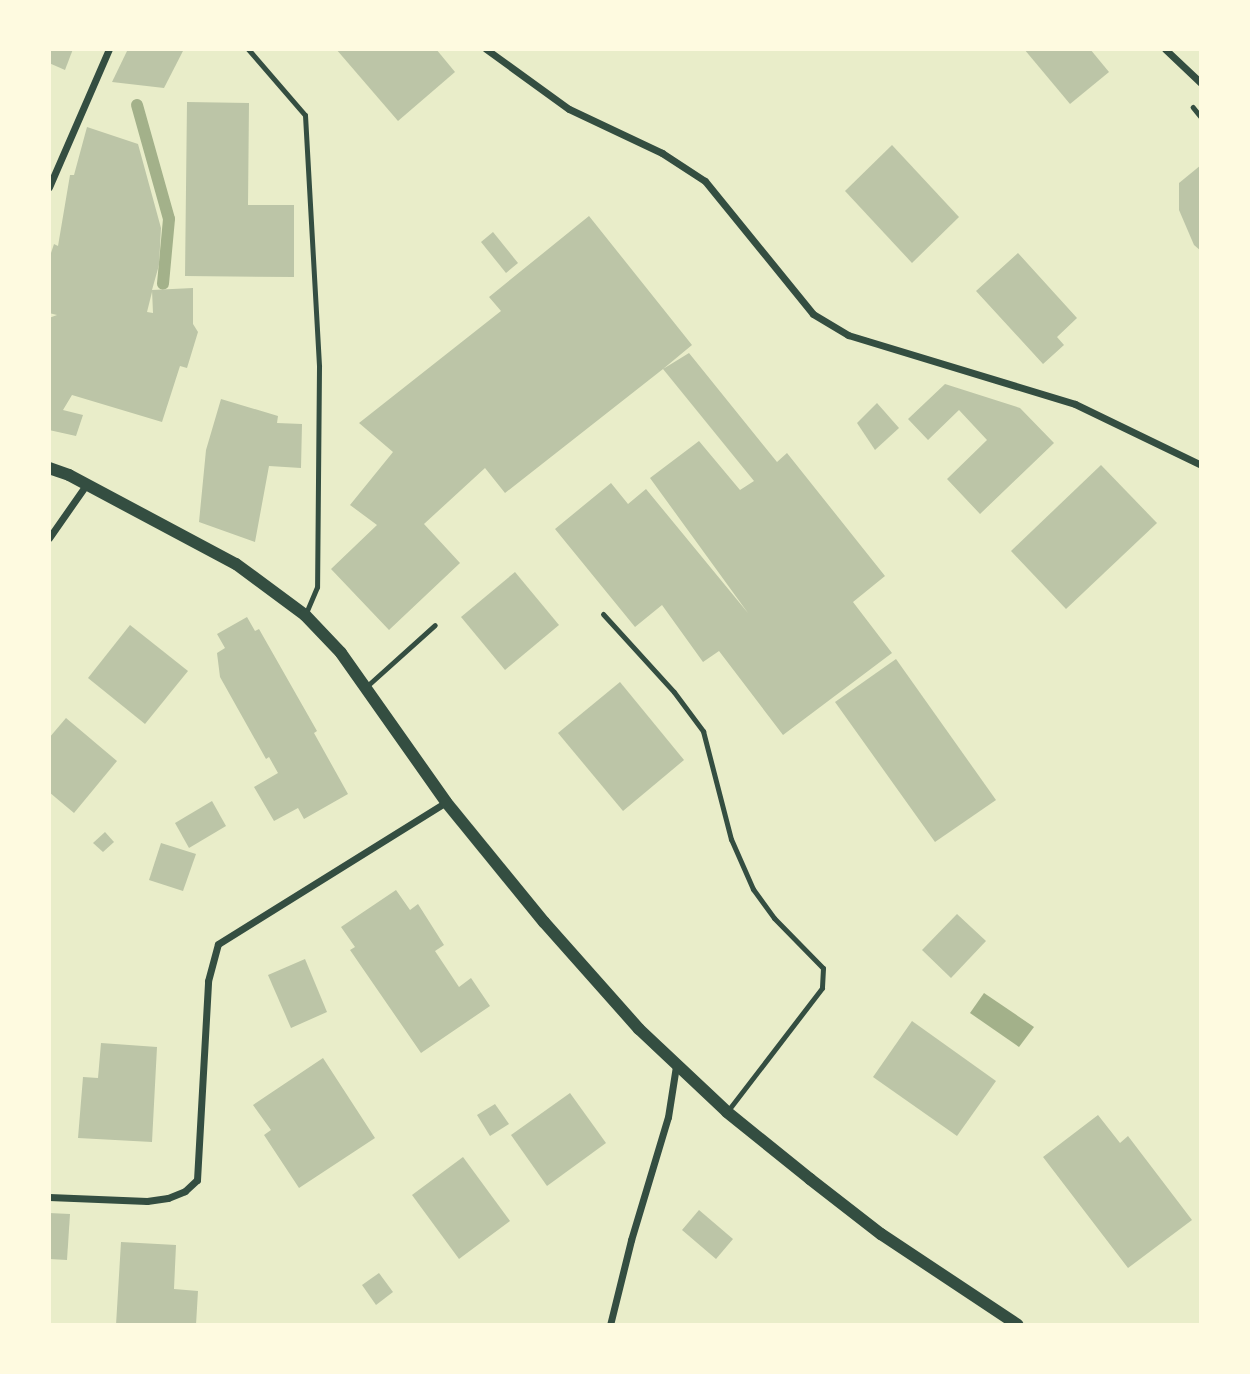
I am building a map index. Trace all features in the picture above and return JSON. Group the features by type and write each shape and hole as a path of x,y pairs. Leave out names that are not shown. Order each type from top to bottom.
{"street":[{"path":"49,187 109,49"},
{"path":"486,49 569,109 663,153 705,181 813,314 848,335 1075,404 1201,465"},
{"path":"1165,49 1201,83"},
{"path":"49,468 236,564 305,615 341,653 446,802 544,922 676,1066 727,1112 881,1234 1018,1325"},
{"path":"49,538 86,485"},
{"path":"49,1197 146,1201 168,1198 185,1191 197,1180 208,981 218,944 446,802"},
{"path":"610,1325 631,1240 668,1117 676,1066"}],"lane":[{"path":"248,49 305,115 319,367 317,587 305,615"},
{"path":"603,614 674,692 703,731 730,839 753,889 774,918 824,968 822,988 727,1112"},
{"path":"366,687 435,625"}],"shaded area":[{"path":"984,993 1034,1027 1019,1047 970,1013"}],"building":[{"path":"49,49 73,49 65,70 49,63"},
{"path":"128,49 184,49 164,88 112,82"},
{"path":"336,49 436,49 455,72 398,121"},
{"path":"1024,49 1090,49 1109,72 1070,104"},
{"path":"187,102 249,103 248,205 294,205 294,277 185,276"},
{"path":"87,127 138,144 161,228 159,265 152,290 193,288 193,324 198,332 187,368 180,366 162,422 72,395 63,410 83,415 76,436 49,430 49,318 57,315 49,313 49,259 54,244 58,246 70,175 74,175","holes":["152,290 153,313 147,312"]},
{"path":"892,145 959,217 912,263 845,191"},
{"path":"1201,165 1201,251 1194,245 1179,210 1179,183"},
{"path":"589,216 692,345 505,493 485,468 424,524 460,563 389,630 331,569 377,525 350,505 393,452 359,423 501,311 489,297"},
{"path":"493,232 518,263 506,273 481,242"},
{"path":"1018,253 1077,318 1057,337 1064,345 1043,364 976,291"},
{"path":"689,353 777,462 787,453 885,576 853,602 892,653 783,735 719,651 703,662 662,605 635,627 555,529 611,483 628,504 646,489 748,613 650,478 699,441 740,490 754,481 663,369"},
{"path":"945,384 1020,408 1054,443 980,514 947,479 987,440 959,410 928,440 908,419"},
{"path":"221,399 278,416 277,423 302,424 301,468 269,466 255,542 199,522 206,450"},
{"path":"877,403 899,428 875,450 857,423"},
{"path":"1101,465 1157,523 1066,609 1011,551"},
{"path":"515,572 559,625 505,670 461,617"},
{"path":"247,617 255,631 259,629 317,731 314,733 348,794 304,819 298,808 274,821 254,787 278,773 269,757 266,759 220,677 217,653 225,648 217,634"},
{"path":"130,625 188,671 145,724 88,678"},
{"path":"896,659 996,800 935,842 835,702"},
{"path":"620,682 684,760 623,811 558,733"},
{"path":"66,718 117,761 74,813 49,792 49,738"},
{"path":"212,801 226,826 189,848 175,823"},
{"path":"105,832 114,842 103,852 93,843"},
{"path":"161,843 196,854 183,891 149,880"},
{"path":"396,890 410,910 418,904 444,945 435,951 459,987 471,978 490,1006 421,1053 350,950 355,947 341,927"},
{"path":"957,914 986,941 951,978 922,950"},
{"path":"305,959 327,1012 291,1028 268,975"},
{"path":"912,1021 996,1081 957,1136 873,1077"},
{"path":"101,1043 157,1047 152,1142 78,1138 83,1077 98,1078"},
{"path":"323,1058 375,1138 299,1188 264,1135 271,1130 253,1105"},
{"path":"570,1093 606,1143 547,1186 511,1135"},
{"path":"495,1104 509,1124 490,1136 477,1115"},
{"path":"1098,1115 1120,1143 1128,1136 1192,1220 1128,1268 1043,1157"},
{"path":"463,1157 510,1221 459,1259 412,1195"},
{"path":"699,1210 733,1239 716,1259 682,1230"},
{"path":"49,1213 70,1214 67,1260 49,1259"},
{"path":"121,1242 176,1245 174,1289 198,1291 196,1325 116,1325"},
{"path":"379,1273 393,1292 376,1305 362,1285"}],"waterway":[{"path":"137,105 169,219 163,284"}]}
